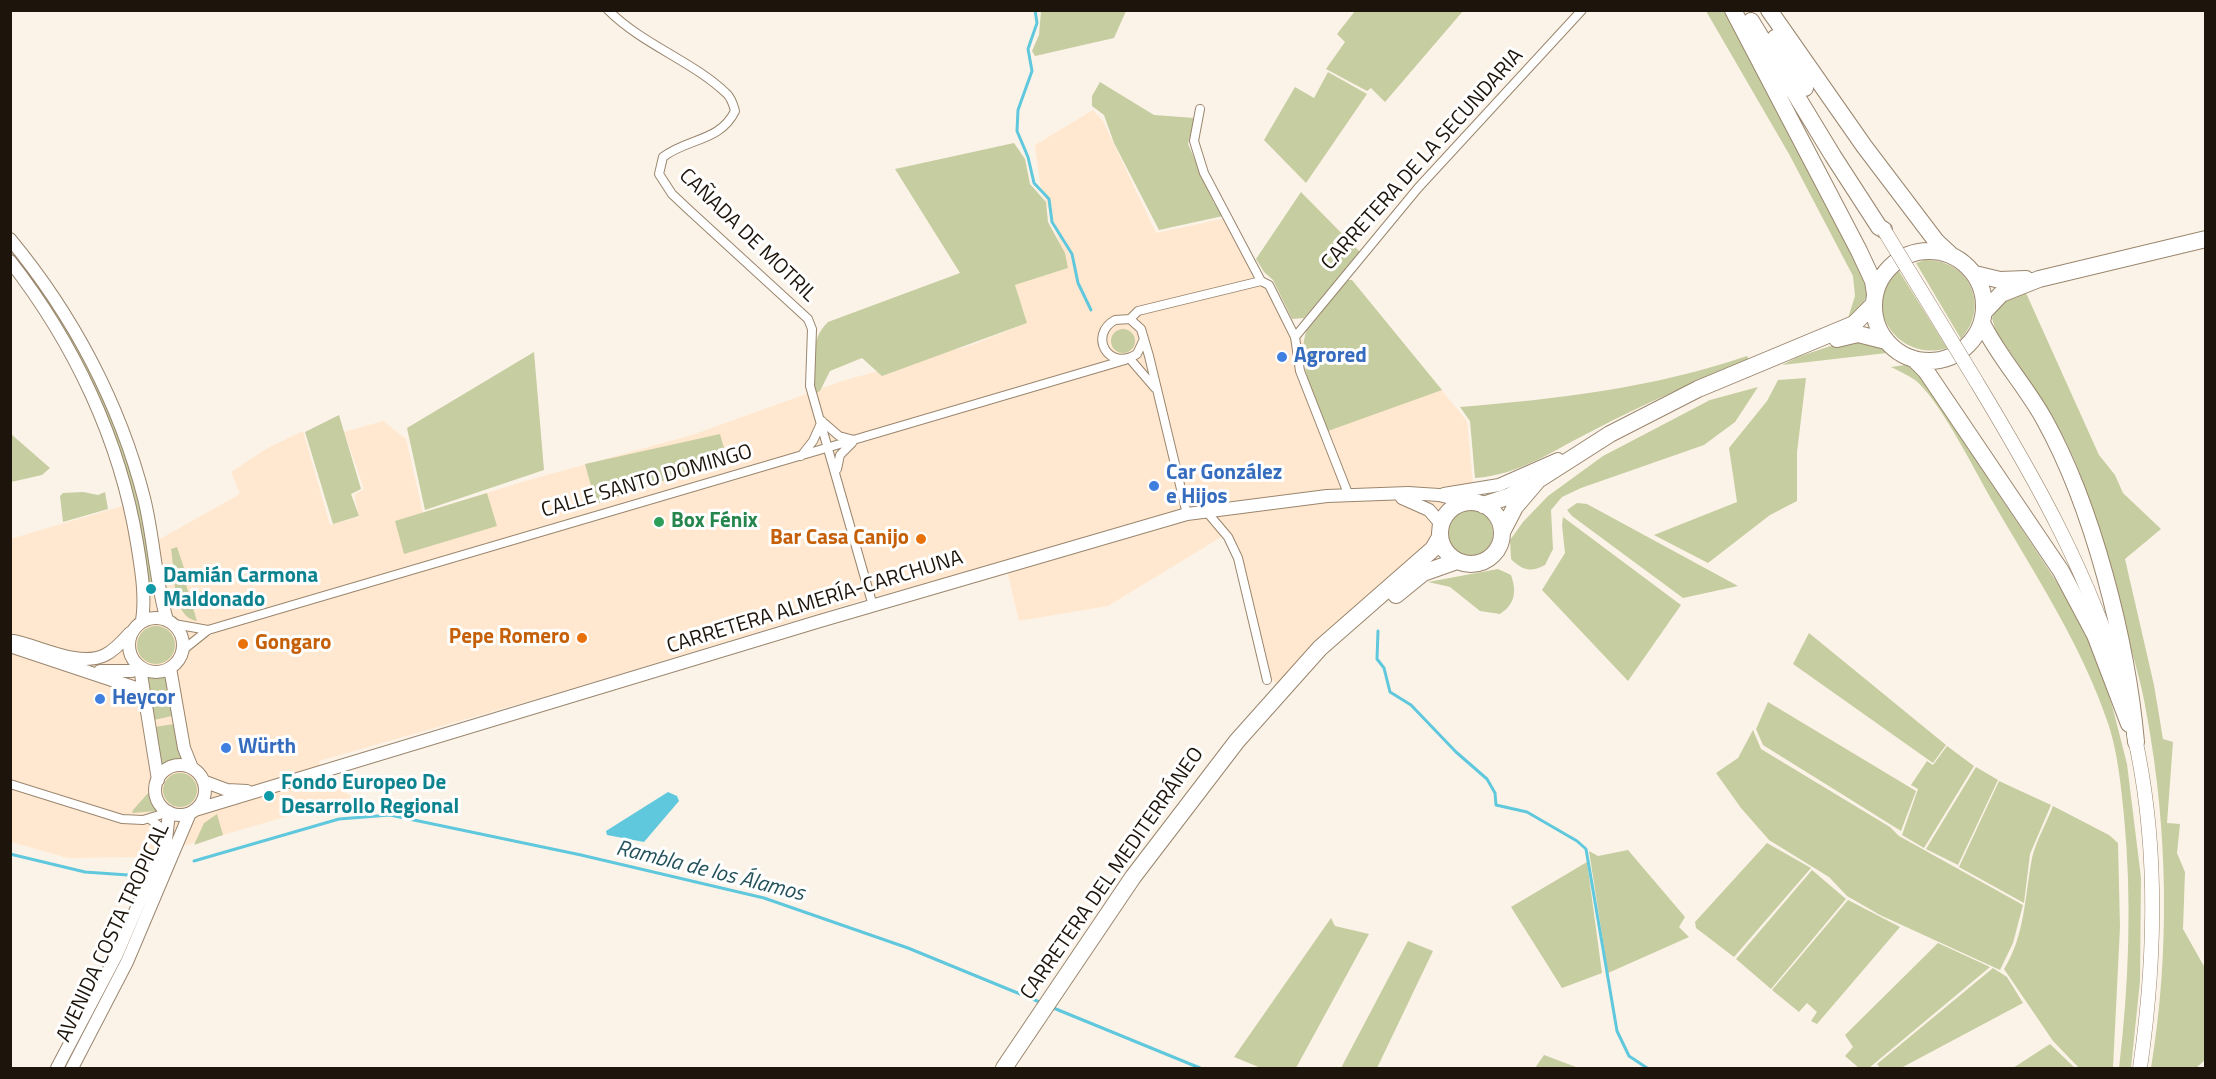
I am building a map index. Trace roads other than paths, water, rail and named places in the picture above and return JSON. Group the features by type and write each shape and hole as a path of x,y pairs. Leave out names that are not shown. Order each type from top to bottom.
{"highway":[{"path":"1733,10 1859,251 1873,281 1875,317 1886,341 1899,352 1914,359 1931,361 1948,358 1963,350 1974,338 1983,317 2001,294 2039,279 2205,238"},
{"path":"1745,10 1833,156 1879,226 1884,230"},
{"path":"1758,10 1847,159 1883,224 1884,230"},
{"path":"1769,10 1864,146 1936,240 1975,274 2000,280 2039,279"},
{"path":"1538,480 1515,507 1502,532 1498,548 1485,561 1476,564 1457,561 1449,555 1440,530 1451,509 1510,496 1611,434 1698,389 1854,324 1875,299 1881,279 1891,266 1904,256 1927,251 1951,254"},
{"path":"1975,274 1984,298 1983,317 2044,419 2065,462 2087,519 2131,689 2136,742"},
{"path":"1812,343 1858,334 1886,341"},
{"path":"1914,359 1933,380 2061,572 2095,635 2136,742"},
{"path":"1475,503 1496,516 1502,532"},
{"name":"CARRETERA DEL MEDITERRÁNEO","path":"1005,1068 1133,877 1194,794 1320,648 1433,549 1440,530"},
{"name":"CARRETERA DEL MEDITERRÁNEO","path":"1289,684 1423,573 1457,561"}],"main road":[{"path":"1884,230 2031,472 2073,554 2110,647 2136,742 2150,832 2152,893 2149,990 2140,1068"},
{"path":"10,239 48,289 73,328 102,383 124,436 147,508 170,622 183,641 183,650 170,668 155,673 139,667"},
{"path":"10,261 38,297 73,355 110,439 135,531 142,582 142,621"},
{"path":"1439,495 1498,485 1546,465 1591,439 1611,434"},
{"path":"1395,495 1430,510 1440,530"},
{"path":"1439,495 1475,503"},
{"name":"CARRETERA ALMERÍA-CARCHUNA","path":"193,811 244,796 254,790 1187,514 1310,497 1439,495"},
{"path":"10,640 70,656 93,658 105,655 142,621 150,618 170,622"},
{"path":"130,633 129,651 139,667 147,701 158,780 156,787 158,802 169,812 180,815 193,811 204,797 203,780 192,768 184,748 170,668"},
{"path":"10,646 133,687 147,701"},
{"path":"93,672 132,671 139,667"},
{"path":"158,780 169,768 185,766 192,768"},
{"name":"CARRETERA ALMERÍA-CARCHUNA","path":"203,780 227,790 254,790"},
{"name":"AVENIDA COSTA TROPICAL","path":"72,1068 122,971 193,811"},
{"name":"AVENIDA COSTA TROPICAL","path":"57,1068 116,956 166,840 169,812"}],"street":[{"name":"CAÑADA DE MOTRIL","path":"608,10 632,32 727,94 733,103 735,111 723,128 712,135 670,151 663,157 659,174 672,194 808,319 812,329 810,386 822,421 873,606"},
{"name":"CARRETERA DE LA SECUNDARIA","path":"1295,337 1418,188 1582,10"},
{"path":"1200,109 1194,141 1203,173 1261,281 1269,285 1295,337 1300,371 1348,496"},
{"path":"1157,390 1127,359 1108,354 1103,346 1104,331 1115,320 1130,319 1138,311 1261,281"},
{"path":"1130,319 1141,329 1144,339 1187,514"},
{"path":"1127,359 1137,354 1144,339"},
{"path":"1095,368 1108,354"},
{"name":"CALLE SANTO DOMINGO","path":"183,650 208,630 1127,359"},
{"path":"801,456 813,441 822,421 834,433 855,440 840,455 836,473"},
{"path":"801,456 821,457 836,473"},
{"path":"1206,511 1228,537 1238,558 1267,680"},
{"name":"CALLE SANTO DOMINGO","path":"170,622 208,630"},
{"path":"10,784 122,819 150,819 169,812"},
{"path":"150,819 159,826 166,840"}],"water":[{"path":"668,792 677,796 679,801 644,842 607,835 606,831"}],"waterway":[{"path":"1035,10 1037,23 1028,49 1032,71 1018,110 1017,131 1028,157 1034,183 1049,199 1052,222 1072,254 1078,283 1091,310"},
{"path":"1378,631 1377,659 1384,668 1390,692 1411,705 1456,752 1487,779 1495,793 1496,805 1527,812 1577,841 1586,849 1617,1031 1629,1056 1647,1068"},
{"name":"Rambla de los Álamos","path":"194,861 339,819 390,815 581,855 764,898 908,948 1042,1003"},
{"name":"Rambla de los Álamos","path":"10,854 85,872 128,875"},
{"name":"Rambla de los Álamos","path":"1051,1007 1200,1068"}],"place":[{"name":"Agrored","path":"1282,357"},
{"name":"Car González e Hijos","path":"1154,486"},
{"name":"Box Fénix","path":"659,522"},
{"name":"Bar Casa Canijo","path":"921,539"},
{"name":"Damián Carmona Maldonado","path":"151,589"},
{"name":"Pepe Romero","path":"582,638"},
{"name":"Gongaro","path":"243,644"},
{"name":"Heycor","path":"100,699"},
{"name":"Würth","path":"226,748"},
{"name":"Fondo Europeo De Desarrollo Regional","path":"269,796"}]}
